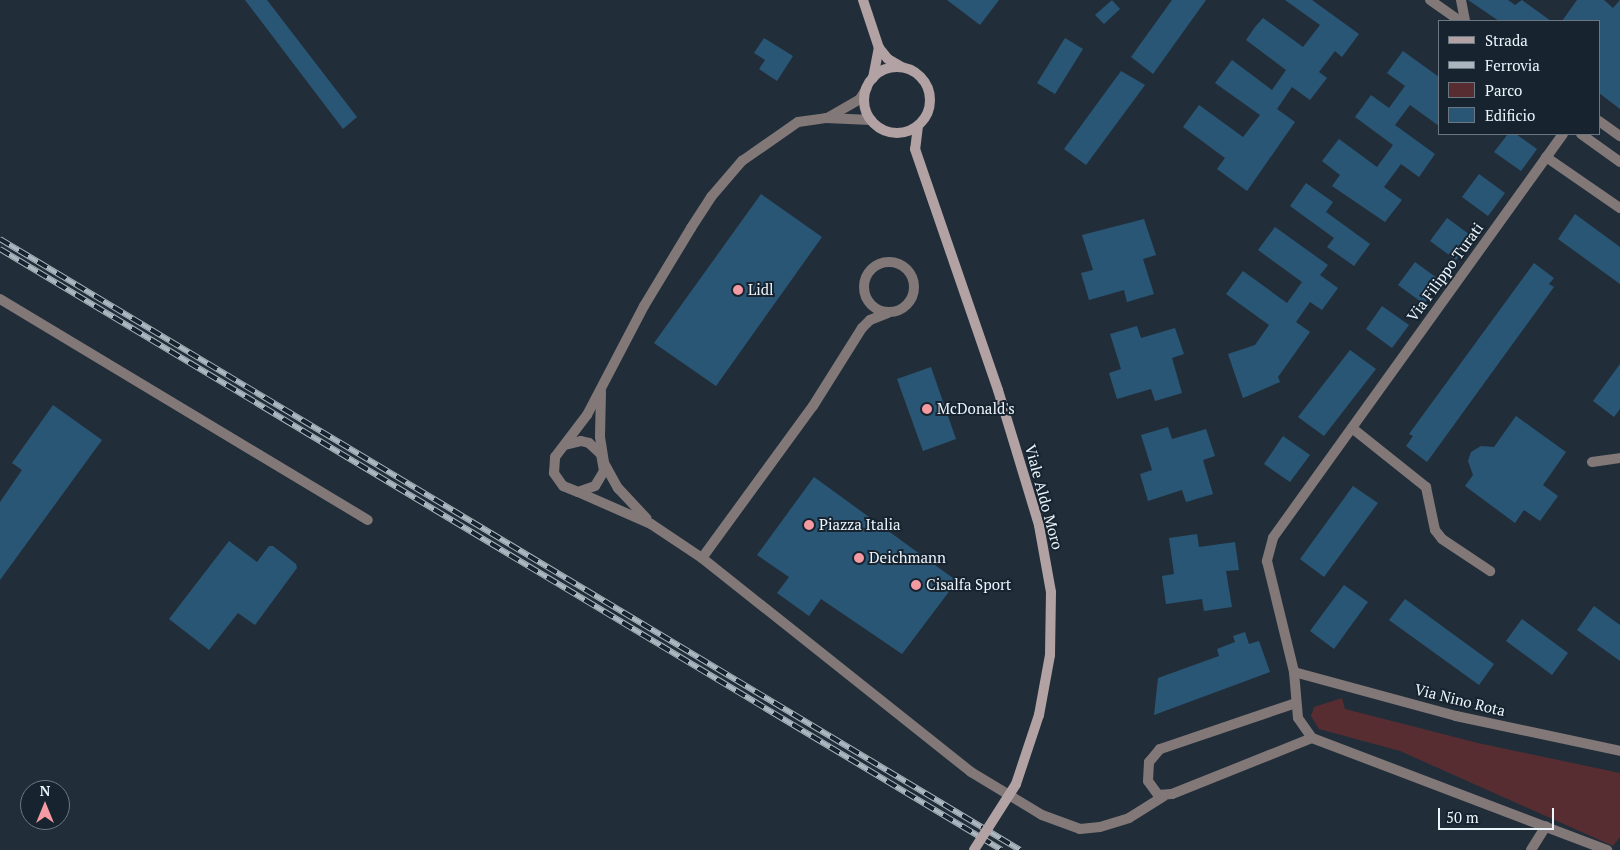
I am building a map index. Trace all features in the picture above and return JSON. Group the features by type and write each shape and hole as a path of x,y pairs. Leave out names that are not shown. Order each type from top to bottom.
{"main road":[{"path":"863,0 879,48 873,78 867,88 866,110 871,120"},
{"name":"Viale Aldo Moro","path":"879,48 888,59 914,72 928,89 929,110 918,126 915,149 998,390 1039,525 1051,592 1050,655 1039,715 1016,784 974,850"},
{"path":"873,78 887,70 904,68"},
{"name":"Viale Aldo Moro","path":"871,120 888,132 898,133 915,149"},
{"path":"898,133 918,126"}],"street":[{"path":"1430,0 1459,20"},
{"path":"1461,0 1465,20"},
{"path":"826,118 860,99 867,88"},
{"path":"871,120 826,118 798,122 778,133 742,162 711,197 644,306 587,415 555,457 554,473 562,486 651,524 702,558 971,772 1042,815 1080,828 1100,827 1129,818 1164,796 1312,738 1607,850"},
{"path":"1600,122 1620,136"},
{"name":"Via Filippo Turati","path":"1312,738 1302,727 1296,703 1294,672 1268,570 1269,548 1352,428 1562,135"},
{"path":"1582,135 1620,162"},
{"path":"1546,157 1620,208"},
{"path":"702,558 813,406 862,328 870,320 888,313 897,312 911,300 914,284 906,268 891,262 876,266 865,278 862,328"},
{"path":"865,296 873,307 888,313"},
{"path":"0,299 368,520"},
{"path":"578,492 587,490 600,480 604,462 600,437 601,386"},
{"path":"1352,428 1426,487 1435,530 1442,539 1490,572"},
{"path":"565,445 581,441 589,443 601,454 618,488 651,524"},
{"path":"1592,462 1620,458"},
{"name":"Via Nino Rota","path":"1294,672 1456,716 1620,751"},
{"path":"1164,796 1152,790 1148,771 1149,762 1160,749 1296,703"},
{"path":"1531,850 1546,826"}],"green space":[{"path":"1342,698 1345,709 1478,743 1620,773 1620,837 1613,846 1400,751 1319,729 1311,716 1314,707"}],"building":[{"path":"245,0 267,0 357,117 343,129"},
{"path":"947,0 999,0 980,25"},
{"path":"1112,0 1120,9 1104,24 1095,15"},
{"path":"1172,0 1206,0 1153,74 1131,57"},
{"path":"1285,0 1312,0 1359,34 1342,57 1335,51 1319,72 1327,78 1310,100 1292,87 1277,109 1295,122 1247,191 1217,169 1225,158 1183,127 1199,105 1243,137 1260,115 1215,83 1232,60 1272,90 1286,70 1246,40 1255,27 1263,18 1303,47 1320,25"},
{"path":"1468,0 1508,0 1515,5 1522,0 1550,20 1498,20"},
{"path":"1577,0 1604,0 1613,8 1620,0 1620,109 1600,94 1600,20 1563,20"},
{"path":"764,38 793,56 777,81 759,69 765,60 754,53"},
{"path":"1065,38 1083,49 1055,94 1037,83"},
{"path":"1403,51 1438,76 1438,125 1410,105 1395,125 1435,154 1419,177 1401,164 1384,187 1402,200 1385,222 1332,186 1340,175 1322,161 1339,139 1377,167 1393,145 1355,117 1371,95 1389,108 1405,86 1387,73"},
{"path":"1121,71 1145,85 1086,165 1064,149"},
{"path":"1507,135 1517,135 1537,149 1521,171 1494,152"},
{"path":"1479,174 1505,193 1488,216 1462,197"},
{"path":"1306,183 1333,202 1326,212 1370,244 1354,266 1327,247 1334,238 1290,206"},
{"name":"Lidl","path":"761,194 822,237 716,386 654,343"},
{"path":"1575,214 1620,247 1620,284 1558,239"},
{"path":"1447,218 1473,237 1456,260 1430,241"},
{"path":"1144,219 1156,255 1143,259 1154,294 1127,302 1124,290 1089,300 1081,273 1093,270 1082,235"},
{"path":"1275,227 1328,265 1320,275 1338,288 1322,310 1310,302 1296,322 1310,332 1278,377 1280,382 1243,398 1228,354 1255,345 1269,325 1226,294 1243,271 1287,303 1302,282 1258,250"},
{"path":"1415,262 1441,281 1424,304 1398,285"},
{"path":"1534,263 1554,278 1549,284 1554,287 1427,462 1406,446 1413,436 1409,434"},
{"path":"1382,306 1409,325 1392,348 1366,329"},
{"path":"1137,326 1141,338 1175,328 1184,354 1172,358 1182,393 1155,401 1151,389 1117,399 1109,373 1121,369 1110,334"},
{"path":"1350,350 1376,369 1324,436 1298,417"},
{"path":"1620,364 1620,409 1614,417 1593,401"},
{"name":"McDonald's","path":"931,367 956,439 923,451 897,379"},
{"path":"53,405 102,440 0,580 0,502 22,470 12,463"},
{"path":"1516,416 1566,452 1543,485 1558,496 1540,521 1524,510 1515,523 1465,486 1473,475 1468,461 1471,452 1481,446 1494,447"},
{"path":"1168,427 1172,439 1206,429 1215,456 1203,460 1213,494 1186,502 1182,490 1148,501 1140,474 1152,470 1141,435"},
{"path":"1283,436 1310,455 1290,482 1264,464"},
{"path":"814,477 957,581 902,654 821,599 809,616 777,593 789,577 757,555"},
{"path":"1353,486 1378,503 1324,577 1300,559"},
{"path":"1197,534 1199,547 1235,542 1239,570 1226,571 1232,607 1204,611 1202,599 1166,604 1162,576 1174,574 1169,538"},
{"path":"229,541 257,562 269,546 273,546 296,564 297,568 255,625 238,613 209,650 169,619"},
{"path":"1344,585 1368,602 1334,649 1310,631"},
{"path":"1405,599 1494,664 1479,685 1389,620"},
{"path":"1594,606 1620,625 1620,661 1577,630"},
{"path":"1522,619 1568,653 1552,675 1506,641"},
{"path":"1245,632 1249,644 1259,641 1270,672 1154,715 1158,678 1219,656 1217,649 1235,642 1233,636"}],"railway":[{"path":"0,239 1020,850"},
{"path":"0,249 1002,850"}],"place":[{"name":"Lidl","path":"738,290"},
{"name":"McDonald's","path":"927,409"},
{"name":"Piazza Italia","path":"809,525"},
{"name":"Deichmann","path":"859,558"},
{"name":"Cisalfa Sport","path":"916,585"}]}
